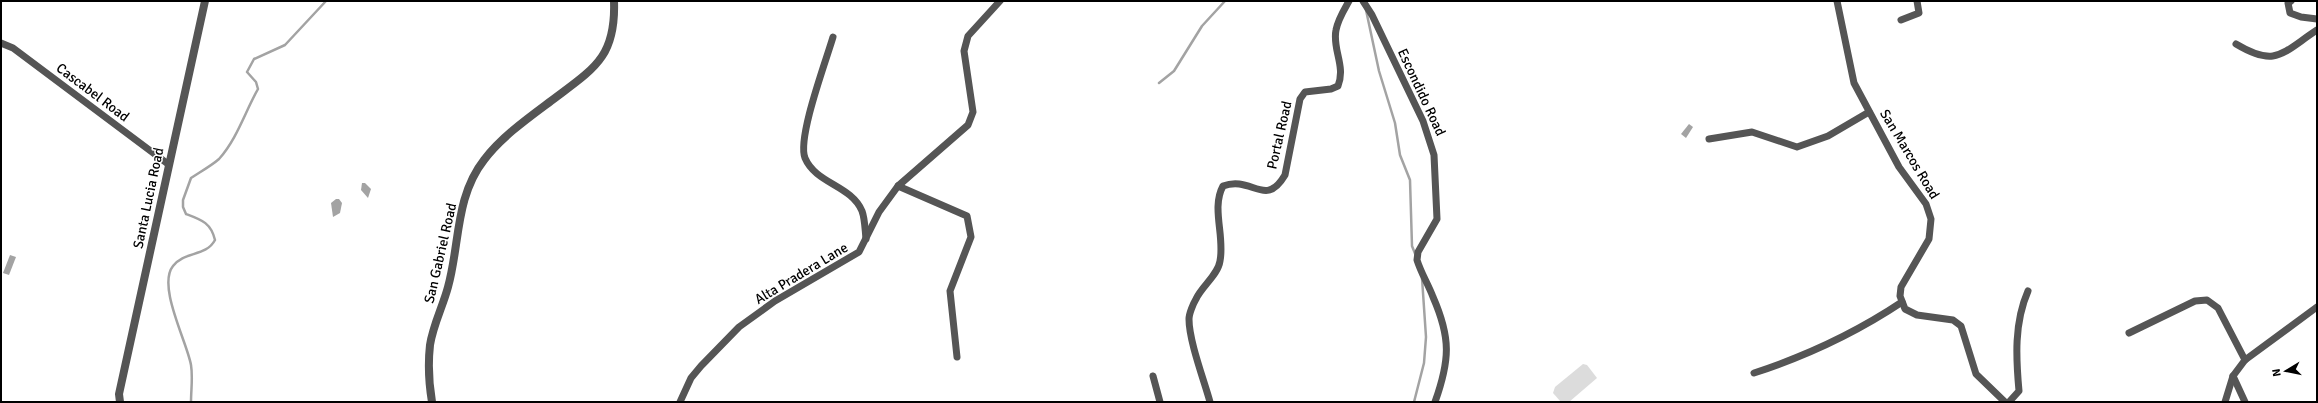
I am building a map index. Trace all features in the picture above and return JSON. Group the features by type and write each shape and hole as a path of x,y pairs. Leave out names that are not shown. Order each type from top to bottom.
{"street":[{"name":"Santa Lucia Road","path":"120,402 121,388 168,164 205,1"},
{"name":"San Gabriel Road","path":"432,402 429,387 430,344 448,286 459,213 471,184 484,160 511,133 584,77 599,62 610,40 615,21 614,1"},
{"name":"Alta Pradera Lane","path":"680,402 691,378 739,327 775,301 859,252 878,212 898,186 968,125 973,112 964,51 968,36 1000,1"},
{"name":"Portal Road","path":"1210,402 1197,357 1189,319 1196,299 1220,263 1222,245 1218,205 1219,193 1223,186 1233,182 1265,191 1271,191 1278,186 1285,175 1300,98 1305,92 1331,89 1338,86 1341,78 1341,70 1335,31 1339,18 1349,1"},
{"name":"Escondido Road","path":"1363,1 1372,15 1423,120 1434,155 1437,219 1418,252 1417,260 1438,308 1448,348 1446,368 1435,402"},
{"name":"San Marcos Road","path":"1837,1 1854,83 1904,175 1926,204 1931,219 1929,239 1901,287 1902,302"},
{"path":"1901,20 1919,13 1917,1"},
{"path":"2291,1 2288,3 2290,13 2301,17 2317,19"},
{"path":"2236,44 2254,55 2270,57 2287,51 2317,30"},
{"path":"833,37 805,132 805,158 818,175 844,189 862,211 866,239"},
{"name":"Cascabel Road","path":"1,43 13,48 168,164"},
{"path":"1710,139 1752,132 1797,147 1828,136 1869,112"},
{"path":"898,186 967,216 971,237 950,291 957,356"},
{"path":"2008,402 2019,391 2016,356 2020,309 2028,291"},
{"path":"2129,333 2195,302 2206,300 2218,308 2245,360"},
{"path":"1754,373 1786,363 1849,333 1902,302 1905,309 1917,315 1953,320 1961,326 1976,374 2005,402"},
{"path":"2225,402 2233,376 2245,360 2317,308"},
{"path":"1153,376 1160,402"},
{"path":"2233,376 2245,402"}],"shaded area":[{"path":"1689,124 1693,127 1686,138 1681,134"},
{"path":"362,183 365,183 371,189 368,198 361,190"},
{"path":"336,199 339,199 342,203 340,213 333,217 331,203"},
{"path":"10,255 16,257 9,275 3,273"},
{"path":"1583,364 1587,365 1597,378 1569,402 1561,402 1553,393 1555,387"}],"waterway":[{"path":"191,402 191,365 174,314 168,287 169,275 173,266 178,261 201,252 215,240 211,230 205,223 186,214 183,207 183,200 191,178 219,159 231,143 258,89 256,82 247,72 254,59 285,45 326,1"},
{"path":"1159,83 1174,71 1202,26 1225,1"},
{"path":"1366,10 1379,71 1395,123 1400,155 1410,180 1412,246 1416,256"},
{"path":"1414,402 1424,363 1426,337 1422,278"}]}
